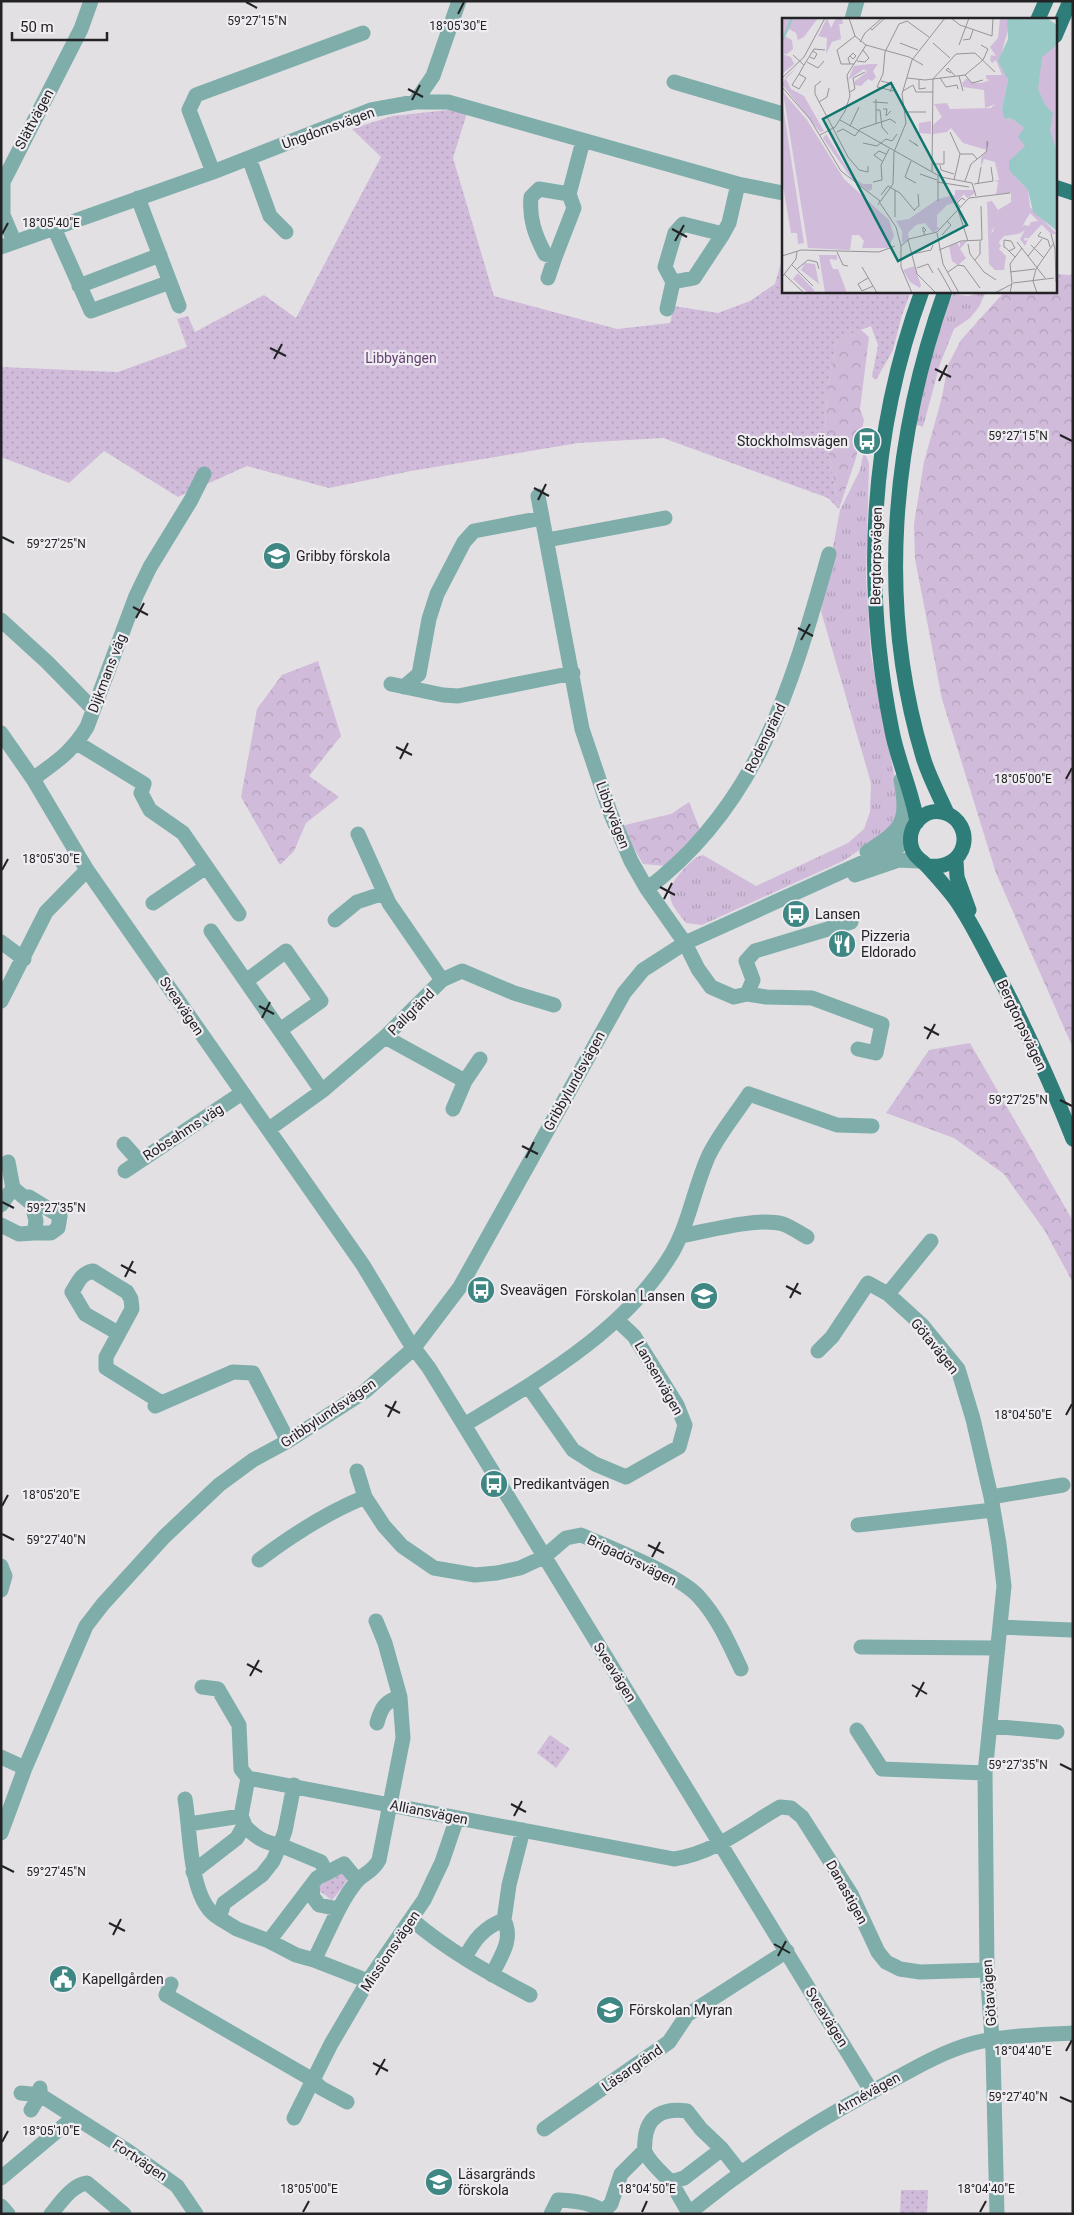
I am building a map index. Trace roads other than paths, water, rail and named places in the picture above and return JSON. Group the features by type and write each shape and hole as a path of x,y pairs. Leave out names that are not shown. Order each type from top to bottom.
{"main road":[{"path":"1038,18 1046,1"},
{"path":"1056,34 1070,1"},
{"path":"1056,187 1073,195"},
{"path":"1056,197 1073,195"},
{"name":"Bergtorpsvägen","path":"922,292 896,370 884,429 875,508 875,620 892,732 914,806 911,847 956,900 979,940 1015,1008 1073,1139"},
{"name":"Bergtorpsvägen","path":"945,292 928,340 912,402 902,465 895,542 898,616 906,690 923,758 947,813 955,819 964,834 964,845 956,861 957,877 979,940"},
{"path":"914,826 926,813 936,810 947,813"},
{"path":"923,863 937,867 956,861"}],"street":[{"name":"Slättvägen","path":"8,244 3,215 2,182 81,30 91,1"},
{"path":"415,102 433,76 459,1"},
{"path":"852,18 857,1"},
{"path":"213,172 190,110 196,95 363,34"},
{"path":"674,82 782,114"},
{"name":"Ungdomsvägen","path":"8,244 213,172 370,110 415,102 448,102 514,119 583,141 738,184 782,193"},
{"path":"548,278 574,208 569,194 583,141"},
{"path":"249,158 270,216 286,232"},
{"path":"673,282 694,278 729,223 738,184"},
{"path":"555,257 545,254 536,238 529,214 530,197 539,189 569,194"},
{"path":"138,198 179,306"},
{"path":"667,309 673,282 666,267 675,233 683,224 723,234"},
{"path":"54,228 90,311 170,282"},
{"path":"79,286 160,255"},
{"name":"Dijkmans väg","path":"33,779 60,761 77,743 87,727 136,596 150,567 204,474"},
{"name":"Libbyvägen","path":"538,496 573,673 582,729 610,812 631,860 647,890 685,943 698,969 711,987 734,997 747,994 766,997 812,998 882,1024 876,1053 858,1049"},
{"path":"542,518 474,531 464,542 437,594 429,619 419,674 398,685 443,695 458,696 573,673"},
{"path":"547,540 665,518"},
{"name":"Rodengränd","path":"647,890 675,868 710,831 750,771 770,734 801,654 829,554"},
{"path":"1,620 47,662 93,709"},
{"path":"819,882 835,869 859,857 892,836 899,827 905,814 904,798 892,732"},
{"name":"Sveavägen","path":"1,733 33,779 87,870 363,1265 413,1349 428,1368 464,1425 872,2092"},
{"path":"77,743 144,784 141,793 150,810 183,833 239,914"},
{"name":"Gribbylundsvägen","path":"1,1833 25,1768 86,1626 103,1604 164,1537 219,1486 253,1460 288,1441 364,1392 413,1349 460,1287 624,993 643,970 685,943 899,846 914,826"},
{"name":"Pallgränd","path":"269,1129 322,1091 385,1037 442,980 389,903 358,834"},
{"name":"Gribbylundsvägen","path":"819,882 851,876 899,860 923,863"},
{"path":"154,903 206,866"},
{"path":"1,1001 24,959 46,912 60,895 87,870"},
{"path":"335,920 357,902 384,894"},
{"path":"747,994 753,980 746,961 755,951 851,922"},
{"path":"211,932 322,1091"},
{"path":"1,942 24,959"},
{"path":"246,981 286,951 321,1001 280,1030"},
{"path":"442,980 462,971 514,993 554,1005"},
{"path":"385,1037 465,1081"},
{"path":"453,1110 465,1081 480,1059"},
{"name":"Robsahms väg","path":"125,1171 242,1094"},
{"path":"464,1425 528,1386 567,1359 617,1320 654,1280 681,1236 708,1156 749,1094 837,1125 872,1126"},
{"path":"124,1144 139,1161"},
{"path":"8,1162 19,1193 32,1204 36,1221 34,1233"},
{"path":"1,1205 19,1193"},
{"path":"1,1225 19,1234 51,1233 58,1228 60,1216 19,1193"},
{"path":"681,1236 743,1224 773,1222 784,1224 807,1237"},
{"path":"888,1294 931,1241"},
{"name":"Götavägen","path":"818,1351 832,1337 868,1283 888,1294 922,1325 958,1369 973,1419 992,1504 1004,1586 985,1773 987,1970 992,2040 997,2214"},
{"name":"Lansenvägen","path":"528,1386 573,1450 595,1464 626,1477 678,1447 685,1425 677,1404 634,1336 617,1320"},
{"path":"118,1333 106,1357 106,1368 158,1405 233,1372 253,1373 288,1441"},
{"path":"357,1470 365,1497 384,1526 402,1546 434,1568 475,1574 497,1573 520,1568 544,1557"},
{"path":"858,1525 992,1504 1063,1485"},
{"path":"258,1560 306,1527 340,1507 365,1497"},
{"name":"Brigadörsvägen","path":"544,1557 566,1538 581,1535 675,1579 698,1595 720,1624 741,1669"},
{"path":"1,1566 5,1576 1,1590"},
{"path":"314,1960 339,1909 357,1880 374,1869 379,1860 403,1738 400,1697 385,1643 376,1621"},
{"path":"1000,1628 1071,1630"},
{"path":"861,1647 998,1648"},
{"path":"194,1872 237,1838 243,1820 248,1778 241,1769 239,1725 218,1690 202,1687"},
{"path":"377,1723 382,1708 390,1700 400,1697"},
{"path":"990,1726 1057,1732"},
{"path":"857,1730 882,1769 985,1773"},
{"path":"1,1757 25,1768"},
{"name":"Alliansvägen","path":"248,1778 294,1785 674,1859 691,1856 721,1844"},
{"path":"219,1918 224,1904 262,1875 273,1861 285,1831 294,1785"},
{"path":"186,1799 194,1872 205,1904 211,1913 237,1929 269,1941 296,1955 368,1981"},
{"name":"Danastigen","path":"721,1844 780,1807 791,1808 802,1817 851,1894 878,1952 886,1962 900,1969 920,1972 987,1970"},
{"name":"Missionsvägen","path":"294,2118 331,2044 368,1981 424,1900 442,1862 457,1818"},
{"path":"190,1824 243,1820"},
{"path":"243,1820 253,1834 267,1844 280,1845 321,1862 326,1872"},
{"path":"492,1975 508,1942 509,1930 504,1920 509,1885 523,1830"},
{"path":"269,1941 317,1878 344,1864 357,1880"},
{"path":"312,1884 313,1897 319,1905 339,1909"},
{"path":"411,1919 438,1942 492,1975 530,1994"},
{"path":"465,1958 472,1945 484,1930 490,1925 504,1920"},
{"name":"Läsargränd","path":"544,2129 669,2042 687,2015 787,1951"},
{"path":"171,1984 166,1995 313,2080 321,2088 347,2102"},
{"name":"Armévägen","path":"688,2213 740,2172 842,2107 872,2092 915,2066 973,2044 992,2040 1073,2033"},
{"path":"21,2093 40,2092 31,2110"},
{"name":"Fortvägen","path":"40,2092 74,2117 178,2186 195,2214"},
{"path":"551,2214 558,2200 575,2201 601,2209 605,2213 611,2204 620,2174 644,2151 646,2130 650,2123 654,2117 672,2109 686,2111 722,2149 740,2172"},
{"path":"1,2178 74,2117"},
{"path":"671,2182 684,2178 722,2149"},
{"path":"644,2151 671,2182 688,2213"},
{"path":"51,2214 70,2192 81,2184 87,2183 124,2214"},
{"path":"1,2206 8,2214"}],"place":[{"name":"Stockholmsvägen","path":"867,441"},
{"name":"Gribby förskola","path":"277,556"},
{"name":"Lansen","path":"796,914"},
{"name":"Pizzeria Eldorado","path":"842,944"},
{"name":"Sveavägen","path":"481,1290"},
{"name":"Förskolan Lansen","path":"704,1296"},
{"name":"Predikantvägen","path":"494,1484"},
{"name":"Kapellgården","path":"63,1979"},
{"name":"Förskolan Myran","path":"610,2010"},
{"name":"Läsargränds förskola","path":"439,2182"}],"park label":[{"name":"Libbyängen","path":"401,358"}]}
